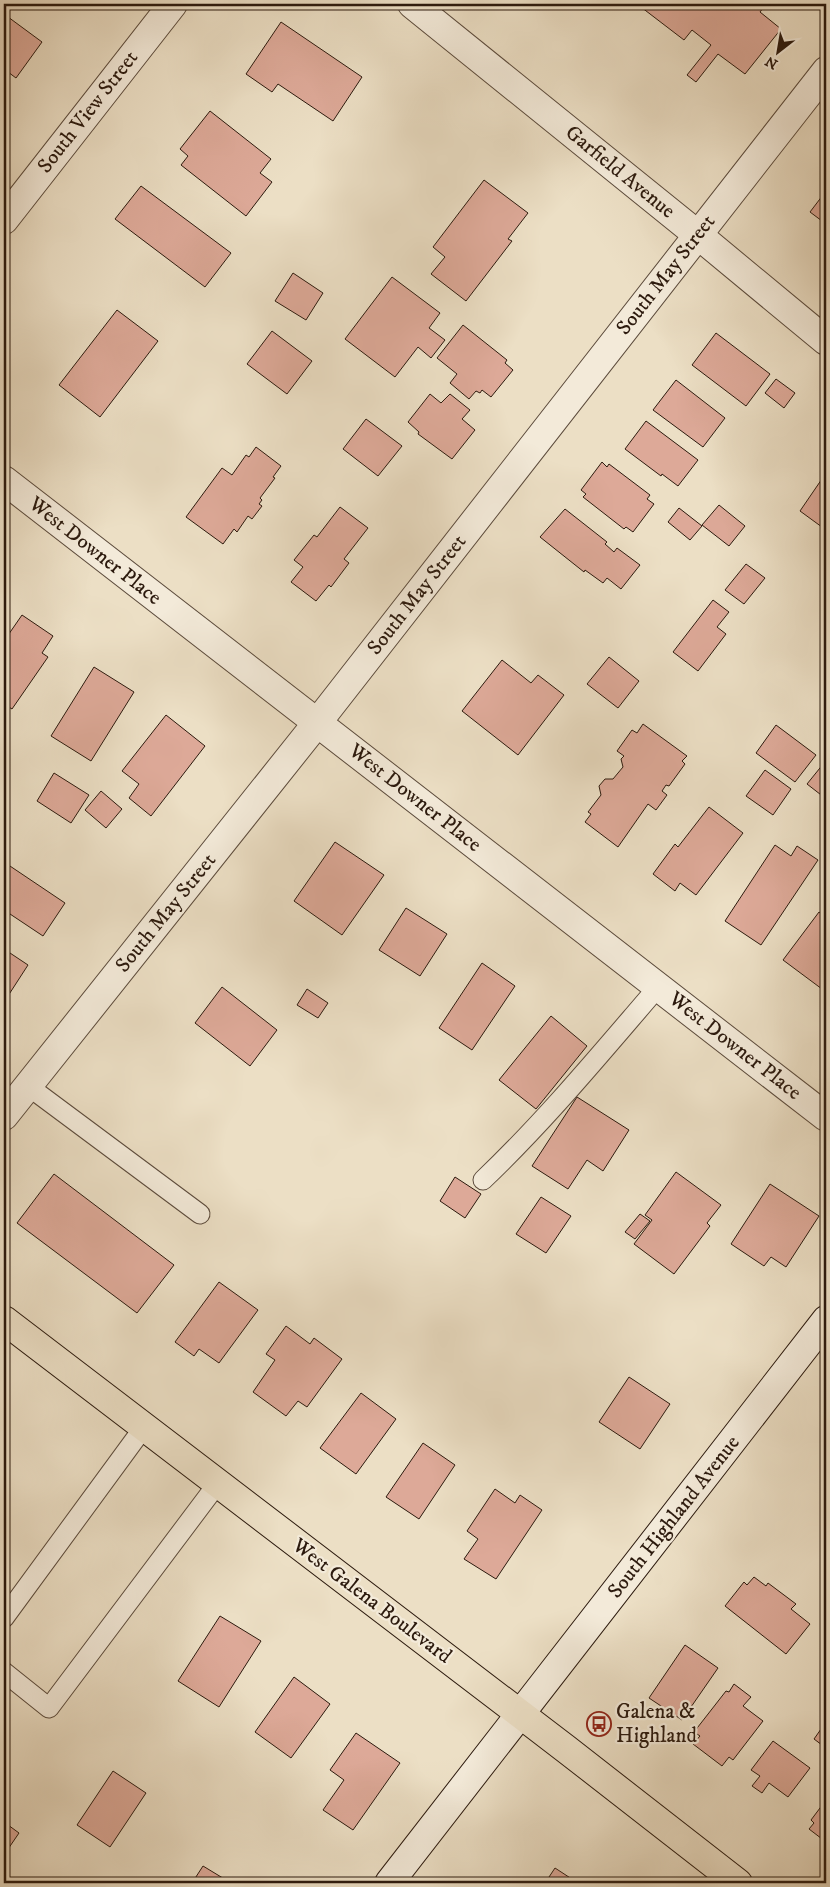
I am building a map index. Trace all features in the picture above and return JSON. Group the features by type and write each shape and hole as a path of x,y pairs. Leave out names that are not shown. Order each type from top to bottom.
{"main road":[{"name":"West Galena Boulevard","path":"4,1320 738,1883"}],"street":[{"name":"South View Street","path":"4,220 173,4"},
{"name":"Garfield Avenue","path":"412,4 826,341"},
{"name":"South May Street","path":"4,1116 317,723 826,71"},
{"name":"West Downer Place","path":"4,480 826,1117"},
{"name":"South Highland Avenue","path":"390,1883 826,1320"}],"lane":[{"path":"484,1180 521,1144 658,987"},
{"path":"28,1086 200,1214"},
{"path":"4,1618 144,1427"},
{"path":"4,1672 49,1708 218,1484"}],"building":[{"path":"637,4 766,4 760,12 781,29 745,74 718,54 696,82 687,75 711,45 692,30 684,40"},
{"path":"4,14 42,42 16,78 4,69"},
{"path":"281,22 362,77 333,121 278,84 272,92 246,74"},
{"path":"210,111 271,159 260,173 272,182 246,216 181,165 188,156 180,149"},
{"path":"484,180 528,213 508,239 512,241 466,301 431,274 445,257 433,247"},
{"path":"141,186 231,253 205,287 115,219"},
{"path":"826,191 826,224 810,212"},
{"path":"293,273 323,293 306,320 275,301"},
{"path":"392,277 440,313 429,328 445,340 431,358 418,347 395,377 345,339"},
{"path":"117,310 158,341 100,417 59,385"},
{"path":"463,325 507,360 505,363 513,370 491,397 482,390 480,393 476,391 469,399 450,383 457,374 437,358"},
{"path":"272,331 312,361 287,394 247,364"},
{"path":"716,333 770,374 746,406 692,365"},
{"path":"776,379 795,393 784,408 765,393"},
{"path":"676,380 725,418 703,447 653,410"},
{"path":"430,394 441,403 450,394 470,410 462,419 475,430 452,459 418,434 419,432 408,422"},
{"path":"366,419 402,446 378,476 343,449"},
{"path":"646,421 698,460 678,486 662,474 661,476 625,449"},
{"path":"256,447 281,466 273,477 275,478 260,498 262,500 259,504 262,506 252,519 248,516 237,532 234,529 223,544 186,517 222,468 232,475 246,455 249,457"},
{"path":"602,462 607,467 609,464 650,495 647,499 654,504 633,532 626,527 624,529 583,497 586,494 581,490"},
{"path":"826,473 826,530 800,511"},
{"path":"719,505 745,526 729,546 702,525"},
{"path":"340,507 368,528 344,559 349,563 331,587 329,585 316,601 291,582 303,567 294,560 314,535 317,537"},
{"path":"679,508 702,526 690,540 668,522"},
{"path":"565,509 607,542 605,544 614,552 617,548 640,565 621,589 607,578 603,583 585,570 584,572 540,537"},
{"path":"746,564 765,578 744,604 725,590"},
{"path":"713,600 729,612 717,627 726,634 698,671 673,652"},
{"path":"22,615 53,636 42,653 48,657 12,709 4,704 4,641"},
{"path":"609,657 639,681 618,708 587,684"},
{"path":"502,660 531,683 538,675 564,695 518,755 462,711"},
{"path":"94,667 134,692 91,761 51,736"},
{"path":"166,715 205,746 151,816 129,798 139,784 122,771"},
{"path":"643,724 687,756 682,761 685,764 669,786 666,785 662,791 667,795 656,810 648,804 618,847 585,822 591,814 588,812 601,795 599,786 605,779 613,779 623,767 621,759 624,756 617,751 632,730 637,733"},
{"path":"776,725 816,755 795,782 756,753"},
{"path":"824,763 826,765 825,798 807,784"},
{"path":"765,770 791,789 773,815 746,796"},
{"path":"54,773 89,795 71,823 37,801"},
{"path":"101,791 122,809 106,828 85,810"},
{"path":"709,807 743,833 696,895 680,883 675,891 653,874 675,844 678,847"},
{"path":"335,842 384,875 342,935 294,901"},
{"path":"775,845 791,856 797,846 818,860 761,945 725,921"},
{"path":"4,862 65,903 43,936 4,910"},
{"path":"406,908 447,934 420,976 379,950"},
{"path":"819,912 826,917 826,992 783,960"},
{"path":"4,949 28,965 6,999 4,998"},
{"path":"482,963 515,986 472,1050 439,1028"},
{"path":"222,987 277,1030 250,1066 195,1023"},
{"path":"307,989 328,1003 318,1018 297,1005"},
{"path":"551,1016 587,1046 536,1109 499,1080"},
{"path":"577,1097 629,1130 603,1171 587,1160 568,1189 532,1166"},
{"path":"676,1172 721,1205 707,1223 710,1226 674,1274 634,1244 652,1220 645,1215"},
{"path":"54,1174 174,1265 137,1313 17,1223"},
{"path":"455,1177 481,1194 465,1218 440,1201"},
{"path":"770,1184 819,1216 786,1267 771,1257 764,1266 731,1244"},
{"path":"541,1197 571,1216 546,1253 516,1234"},
{"path":"640,1214 650,1221 635,1239 625,1232"},
{"path":"219,1282 258,1310 219,1363 199,1349 194,1356 175,1342"},
{"path":"286,1326 310,1344 314,1338 342,1359 307,1407 298,1401 286,1416 253,1392 275,1360 266,1354"},
{"path":"629,1377 670,1404 640,1449 599,1422"},
{"path":"361,1393 396,1419 356,1474 320,1448"},
{"path":"423,1443 455,1465 419,1519 386,1497"},
{"path":"495,1489 515,1503 520,1495 542,1510 496,1579 464,1559 478,1539 467,1531"},
{"path":"754,1577 766,1586 768,1583 796,1604 791,1609 810,1624 786,1654 725,1606 744,1582 747,1585"},
{"path":"220,1616 261,1641 219,1707 178,1681"},
{"path":"685,1645 718,1668 682,1720 649,1698"},
{"path":"294,1677 330,1704 291,1758 255,1732"},
{"path":"734,1684 751,1697 743,1706 763,1721 733,1760 729,1757 722,1766 693,1744 700,1736 694,1732 726,1691 729,1692"},
{"path":"826,1722 826,1748 814,1739"},
{"path":"356,1733 400,1763 353,1830 323,1810 344,1780 330,1770"},
{"path":"773,1741 810,1768 788,1797 769,1783 762,1793 752,1786 760,1776 751,1770"},
{"path":"113,1771 146,1793 110,1847 77,1825"},
{"path":"826,1800 826,1842 809,1829 814,1823 811,1820"},
{"path":"4,1822 19,1833 4,1855"},
{"path":"203,1866 231,1883 192,1883"},
{"path":"555,1868 578,1883 545,1883"}],"place":[{"name":"Galena & Highland","path":"599,1724"}]}
